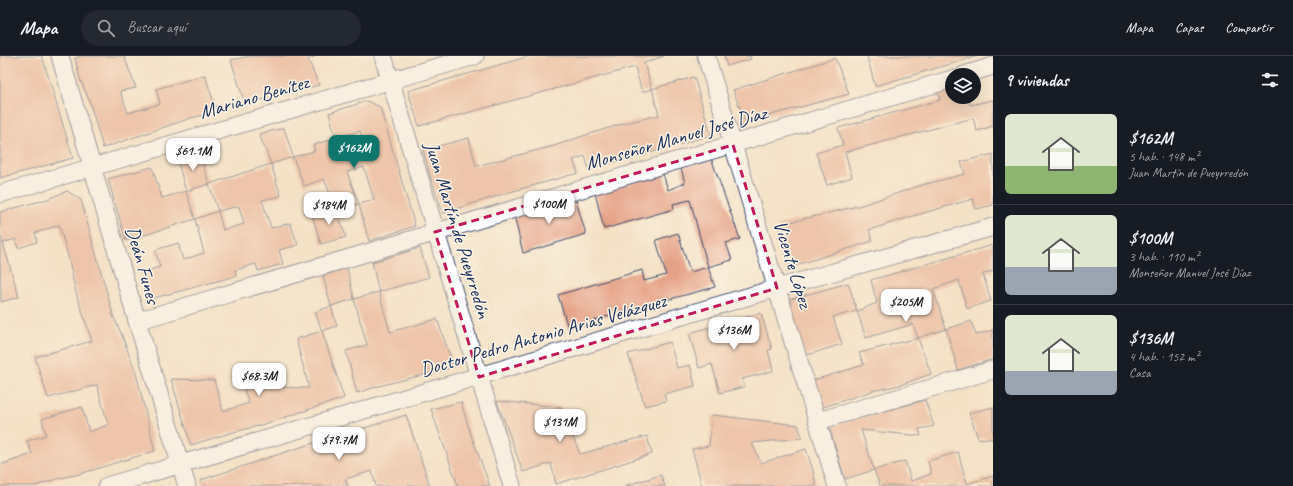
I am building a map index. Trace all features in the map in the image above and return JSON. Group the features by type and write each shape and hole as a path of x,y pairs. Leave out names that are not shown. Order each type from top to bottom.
{"street":[{"name":"Deán Funes","path":"60,56 137,321 187,486"},
{"name":"Juan Martín de Pueyrredón","path":"383,56 512,486"},
{"name":"Mariano Benítez","path":"0,194 475,56"},
{"name":"Vicente López","path":"706,56 837,486"},
{"path":"981,70 993,66"},
{"name":"Monseñor Manuel José Díaz","path":"137,321 945,81"},
{"name":"Doctor Pedro Antonio Arias Velázquez","path":"107,486 777,288 993,227"},
{"path":"818,421 993,370"}],"highlighted area":[{"path":"733,145 777,288 479,377 435,232"}],"building":[{"path":"0,56 42,56 73,158 0,178"},
{"path":"82,56 124,56 136,88 120,91 128,113 160,104 156,89 205,75 217,112 191,118 103,148 89,100 80,79 75,58"},
{"path":"250,56 316,56 308,59 319,85 245,104 231,60"},
{"path":"530,56 664,56 644,63 652,89 642,92 635,67 419,126 408,91"},
{"path":"724,56 750,56 751,59 727,66"},
{"path":"867,56 978,56 875,86"},
{"path":"835,58 849,94 745,122 733,90"},
{"path":"694,77 711,135 589,170 585,156 573,160 578,173 443,213 423,150 469,138 476,166 554,146 621,124 659,115 652,89"},
{"path":"945,89 945,104 970,105 981,104 981,103 993,100 993,126 977,131 973,118 845,152 852,177 827,185 816,153 843,145 838,128 940,100 938,91"},
{"path":"367,101 380,107 415,226 369,241 359,204 336,208 324,179 304,186 293,157 315,151 313,145 336,138 329,113","holes":["360,131 366,149 342,156 336,138","364,167 374,200 359,204 347,172"]},
{"path":"284,128 293,157 271,164 259,134"},
{"path":"199,152 209,184 186,191 177,159"},
{"path":"993,154 993,205 976,209 973,199 913,216 869,230 873,241 790,267 778,225 862,205 922,185 965,174 961,162"},
{"path":"711,158 740,239 726,243 732,260 708,267 690,200 673,204 674,209 604,229 595,193 663,174 668,190 685,183 681,168"},
{"path":"271,164 281,196 262,200 271,228 290,223 298,245 279,250 283,264 258,271 256,264 235,270 236,276 150,299 142,272 160,267 155,250 178,243 183,260 204,253 195,219 218,211 209,184","holes":["239,206 244,224 223,230 218,211"]},
{"path":"152,167 162,198 186,191 195,219 126,241 108,179"},
{"path":"67,191 81,200 114,318 136,373 155,451 35,486 0,486 0,465 32,454 27,441 46,435 42,419 82,407 89,432 108,425 97,385 48,398 35,357 92,341 76,293 68,256 59,225 35,233 37,242 18,248 15,239 3,243 0,235 0,212 48,199"},
{"path":"575,198 586,234 523,253 514,215"},
{"path":"336,208 346,237 321,244 312,215"},
{"path":"678,233 690,272 708,267 715,287 568,328 558,295 642,270 644,281 666,275 656,240"},
{"path":"3,243 19,297 1,302 0,244"},
{"path":"993,245 993,271 983,274 991,301 967,309 959,280 933,289 946,329 918,338 913,324 866,338 857,311 877,303 871,280"},
{"path":"420,248 429,277 379,292 372,262"},
{"path":"347,268 354,299 331,306 323,276"},
{"path":"848,283 857,311 833,317 842,344 804,356 788,300"},
{"path":"379,292 390,332 437,319 454,367 357,393 346,351 367,345 354,299"},
{"path":"331,306 337,326 322,331 315,312"},
{"path":"761,313 772,349 768,350 773,371 742,379 744,387 720,393 712,364 699,368 689,333"},
{"path":"971,321 976,335 993,330 993,359 958,370 946,329"},
{"path":"322,331 344,398 258,426 191,445 171,379 214,380 223,411 249,403 242,384 268,387 309,388 296,339"},
{"path":"918,338 931,374 900,385 872,391 820,408 811,381 864,365 859,353"},
{"path":"670,342 677,368 690,365 695,386 664,394 666,401 645,406 628,354"},
{"path":"925,400 934,426 919,429 921,436 861,430 874,470 845,479 829,427"},
{"path":"497,401 561,407 580,454 647,436 652,454 556,484 551,463 523,472"},
{"path":"461,402 470,432 490,486 458,486 431,409"},
{"path":"993,407 993,439 978,438 969,413"},
{"path":"406,415 430,486 376,486 372,471 345,479 348,486 203,486 201,480 307,445"},
{"path":"712,415 798,425 802,438 752,443 761,463 806,449 813,470 816,486 702,486 692,449 709,446"},
{"path":"958,452 967,484 993,476 993,486 880,486 874,470 905,461 911,481 931,474 928,461"},
{"path":"661,475 665,486 624,486"}]}
